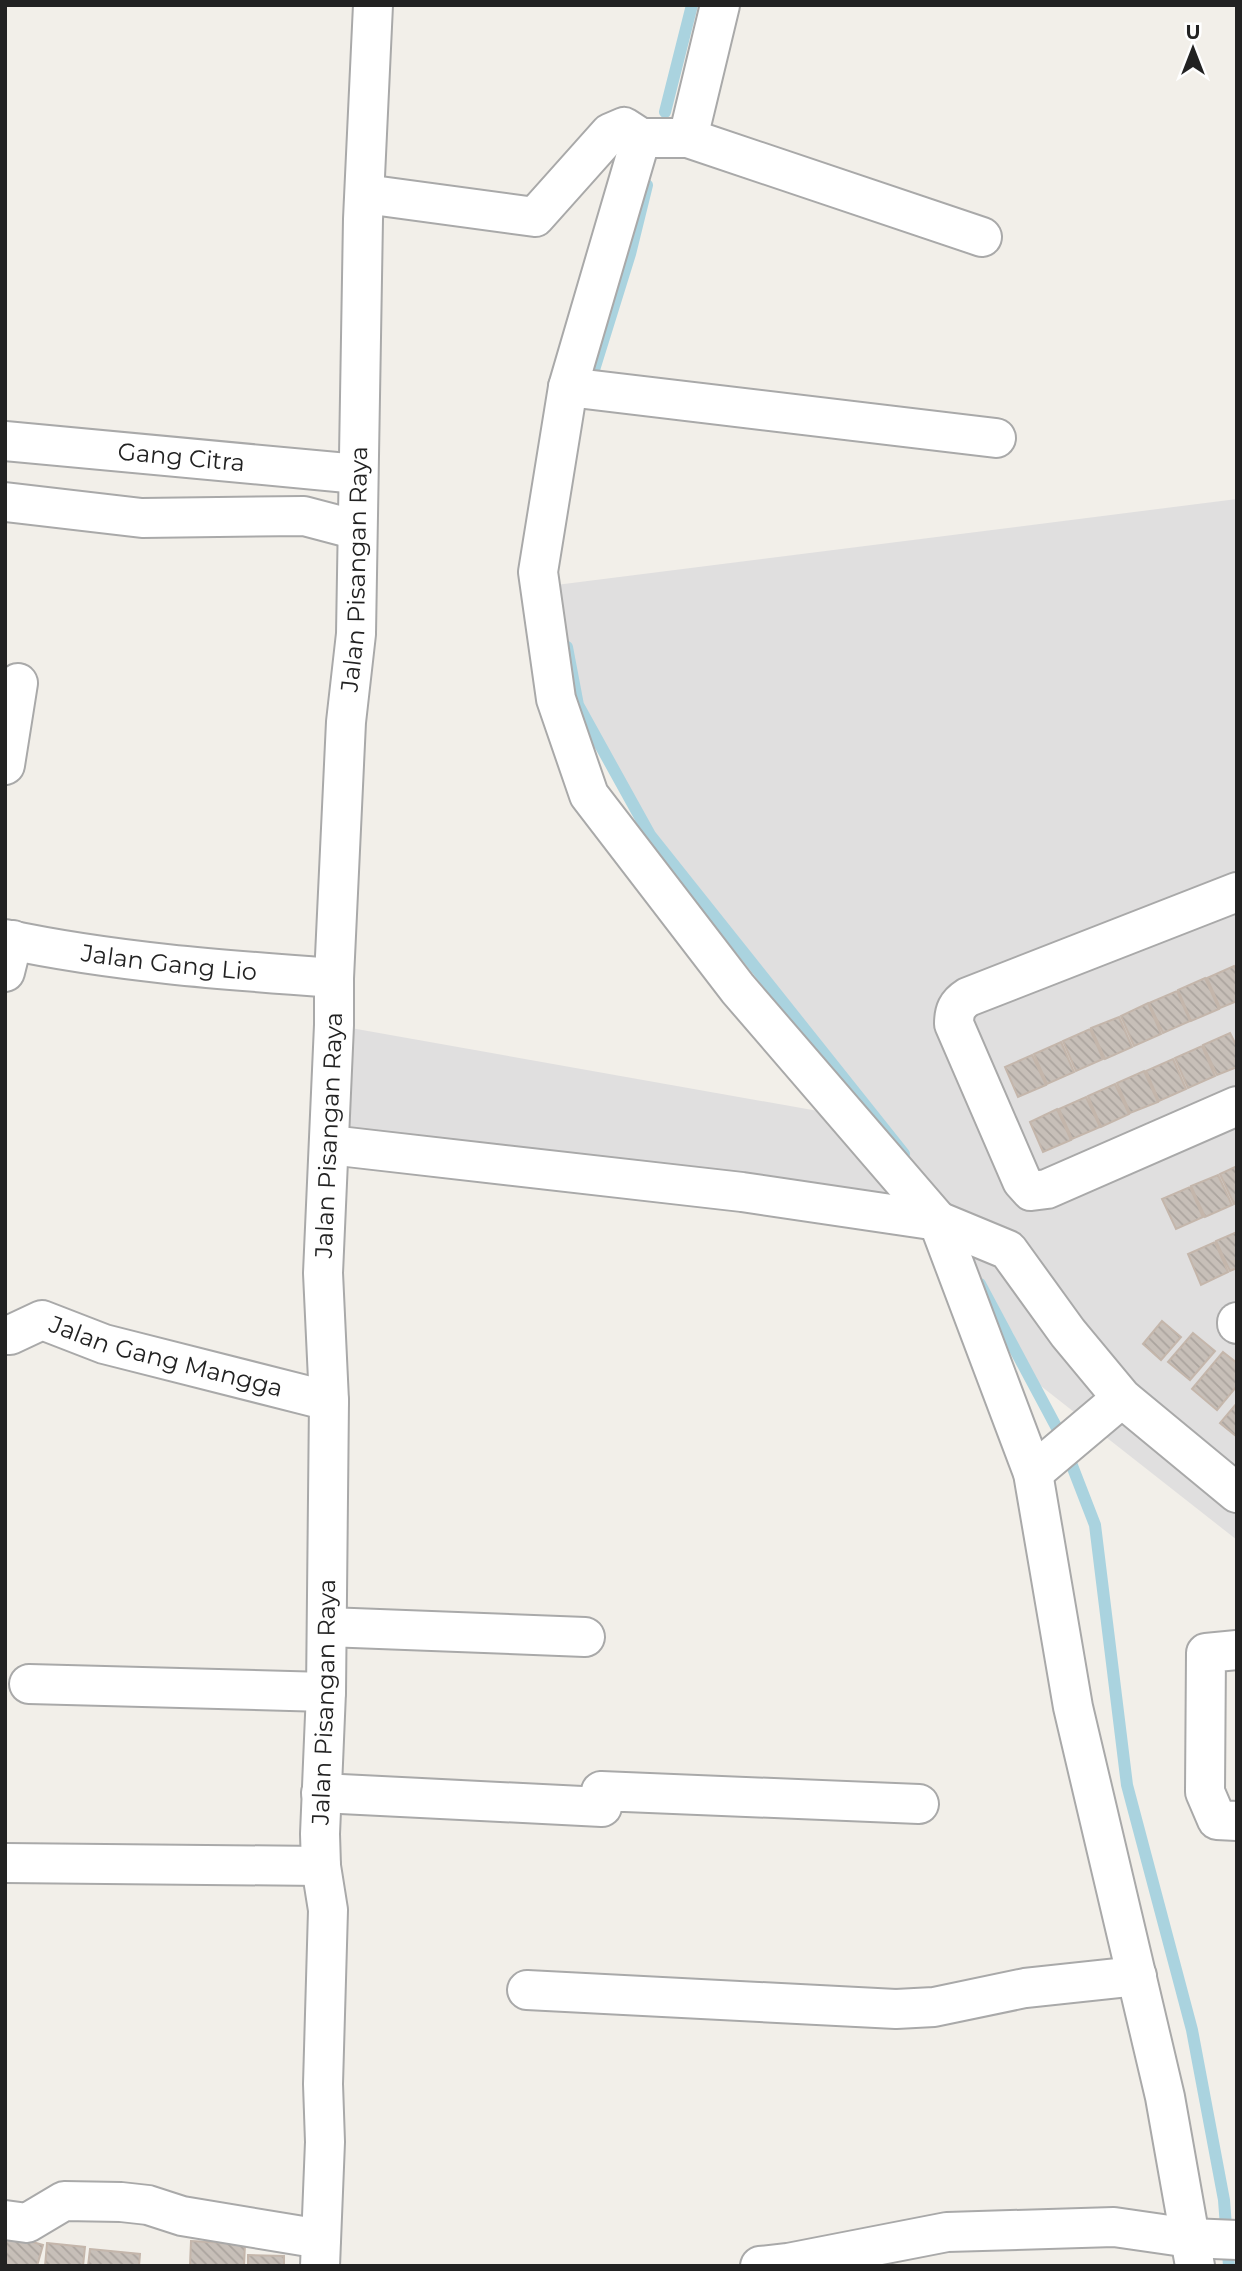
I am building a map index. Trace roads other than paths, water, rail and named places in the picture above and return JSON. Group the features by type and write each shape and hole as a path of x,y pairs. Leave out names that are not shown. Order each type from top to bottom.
{"street":[{"name":"Jalan Pisangan Raya","path":"320,2252 328,1910 321,1866 329,1401 323,1273 346,722 356,634 365,194 373,5"},
{"path":"688,138 720,5"},
{"path":"365,194 535,218 610,133 624,127 641,138 688,138 982,237"},
{"path":"641,138 568,387 538,572 556,699 589,795 738,989 938,1221 1033,1474 1073,1707 1165,2097 1193,2252"},
{"path":"568,387 996,438"},
{"name":"Gang Citra","path":"5,441 358,474"},
{"path":"5,502 142,518 304,516 357,530"},
{"path":"5,765 18,683"},
{"path":"1237,891 968,997 956,1008 954,1024 1022,1181 1031,1191 1047,1189 1237,1106"},
{"name":"Jalan Gang Lio","path":"8,950 203,969 334,978"},
{"path":"330,1145 742,1192 938,1221 1008,1250 1068,1333 1122,1398 1237,1493"},
{"name":"Jalan Gang Mangga","path":"5,1335 42,1320 104,1345 329,1401"},
{"path":"1033,1474 1122,1398"},
{"path":"327,1627 585,1637"},
{"path":"1237,1650 1206,1653 1205,1792 1217,1820 1237,1821"},
{"path":"29,1684 326,1692"},
{"path":"321,1793 602,1807 601,1791 919,1804"},
{"path":"5,1863 321,1866"},
{"path":"527,1990 896,2009 934,2007 1026,1988 1138,1976"},
{"path":"5,2220 27,2222 64,2201 121,2202 148,2205 320,2252"},
{"path":"760,2266 913,2253 947,2232 1114,2227 1193,2252 1237,2240"}],"waterway":[{"path":"665,112 692,5"},
{"path":"589,386 630,254 647,185"},
{"path":"567,647 578,705 650,835 904,1154"},
{"path":"980,1284 1059,1432 1095,1525 1127,1785 1192,2030 1224,2200 1229,2266"}]}
